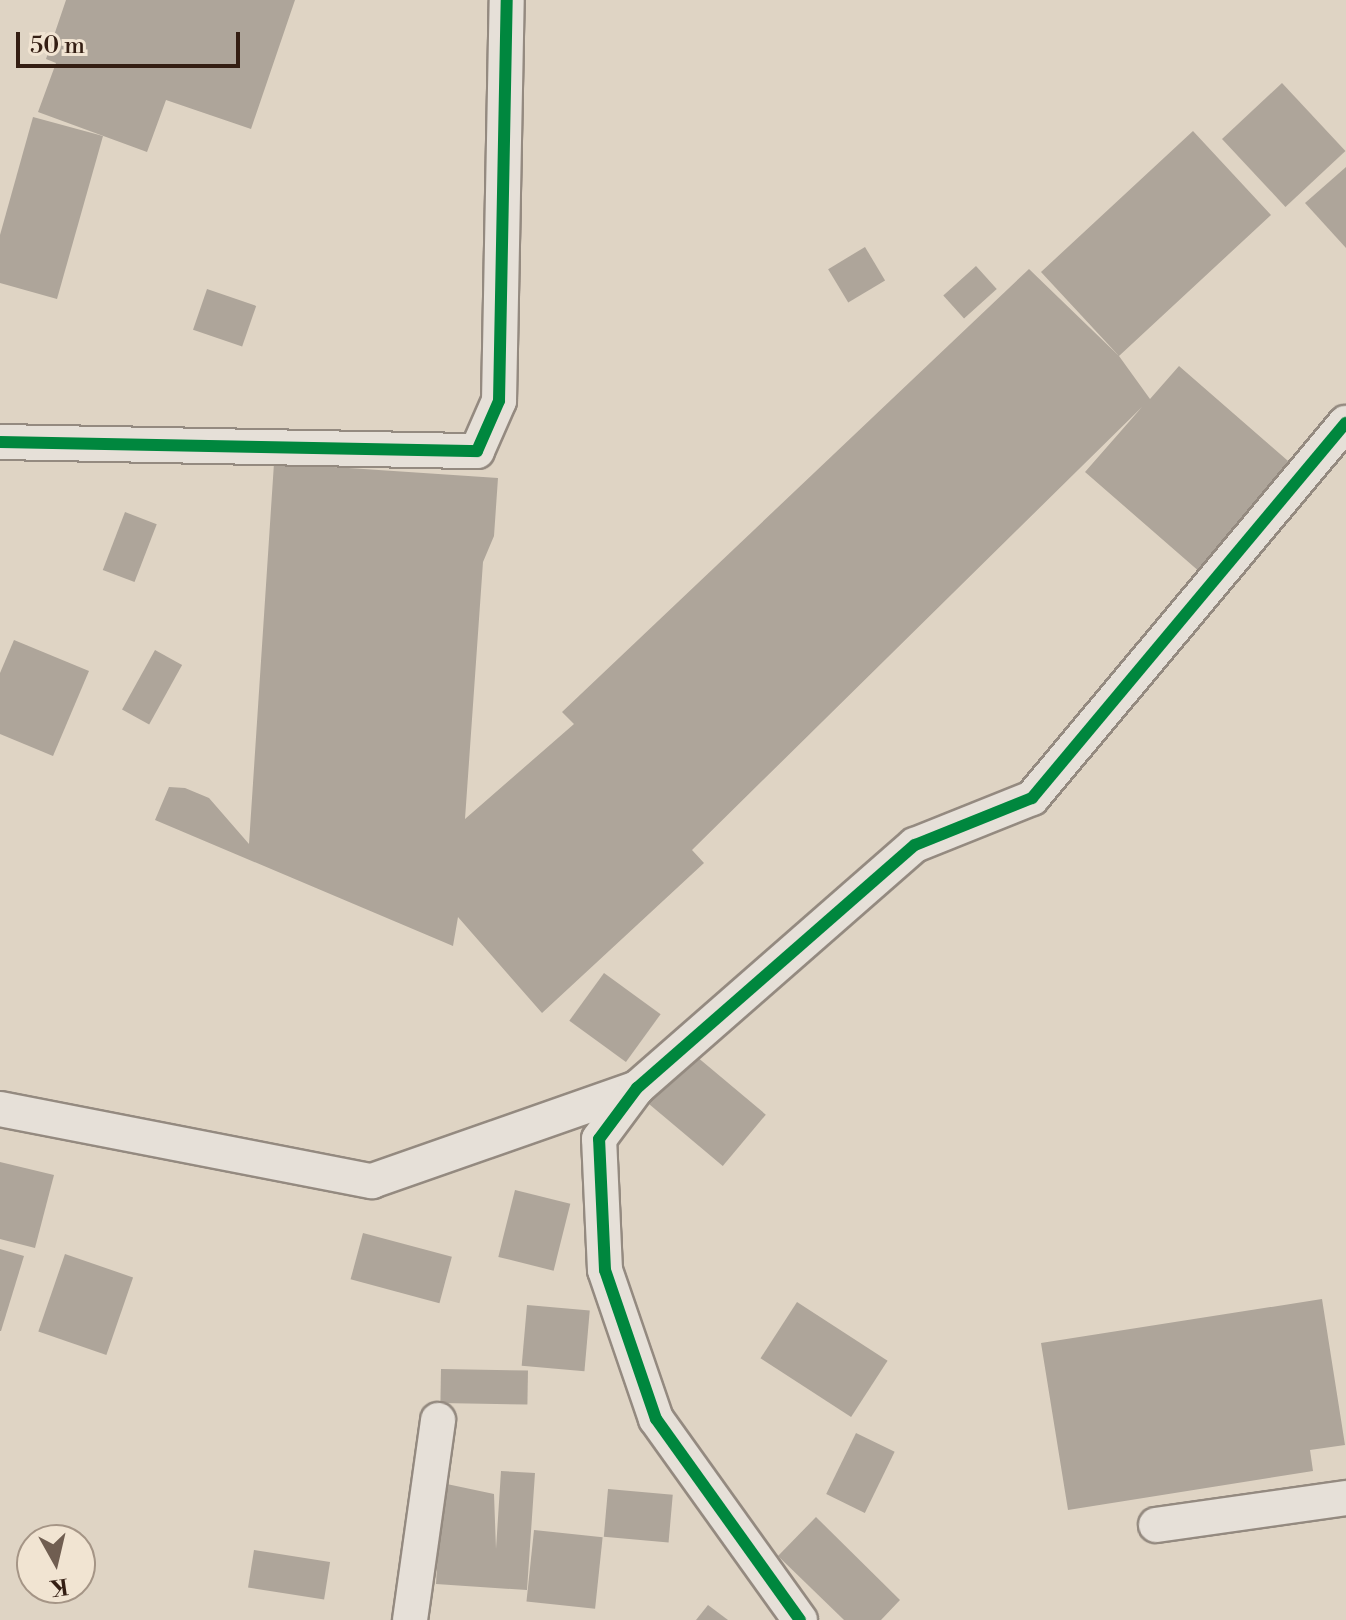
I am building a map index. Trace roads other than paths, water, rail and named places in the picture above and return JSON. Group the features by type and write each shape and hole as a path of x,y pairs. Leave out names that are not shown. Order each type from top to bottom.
{"street":[{"path":"0,442 477,451 499,401 507,0"},
{"path":"800,1620 656,1419 605,1270 599,1139 637,1088 915,845 1032,798 1346,423"},
{"path":"0,1109 372,1181 637,1088"},
{"path":"410,1620 438,1420"},
{"path":"1156,1525 1346,1498"}]}
